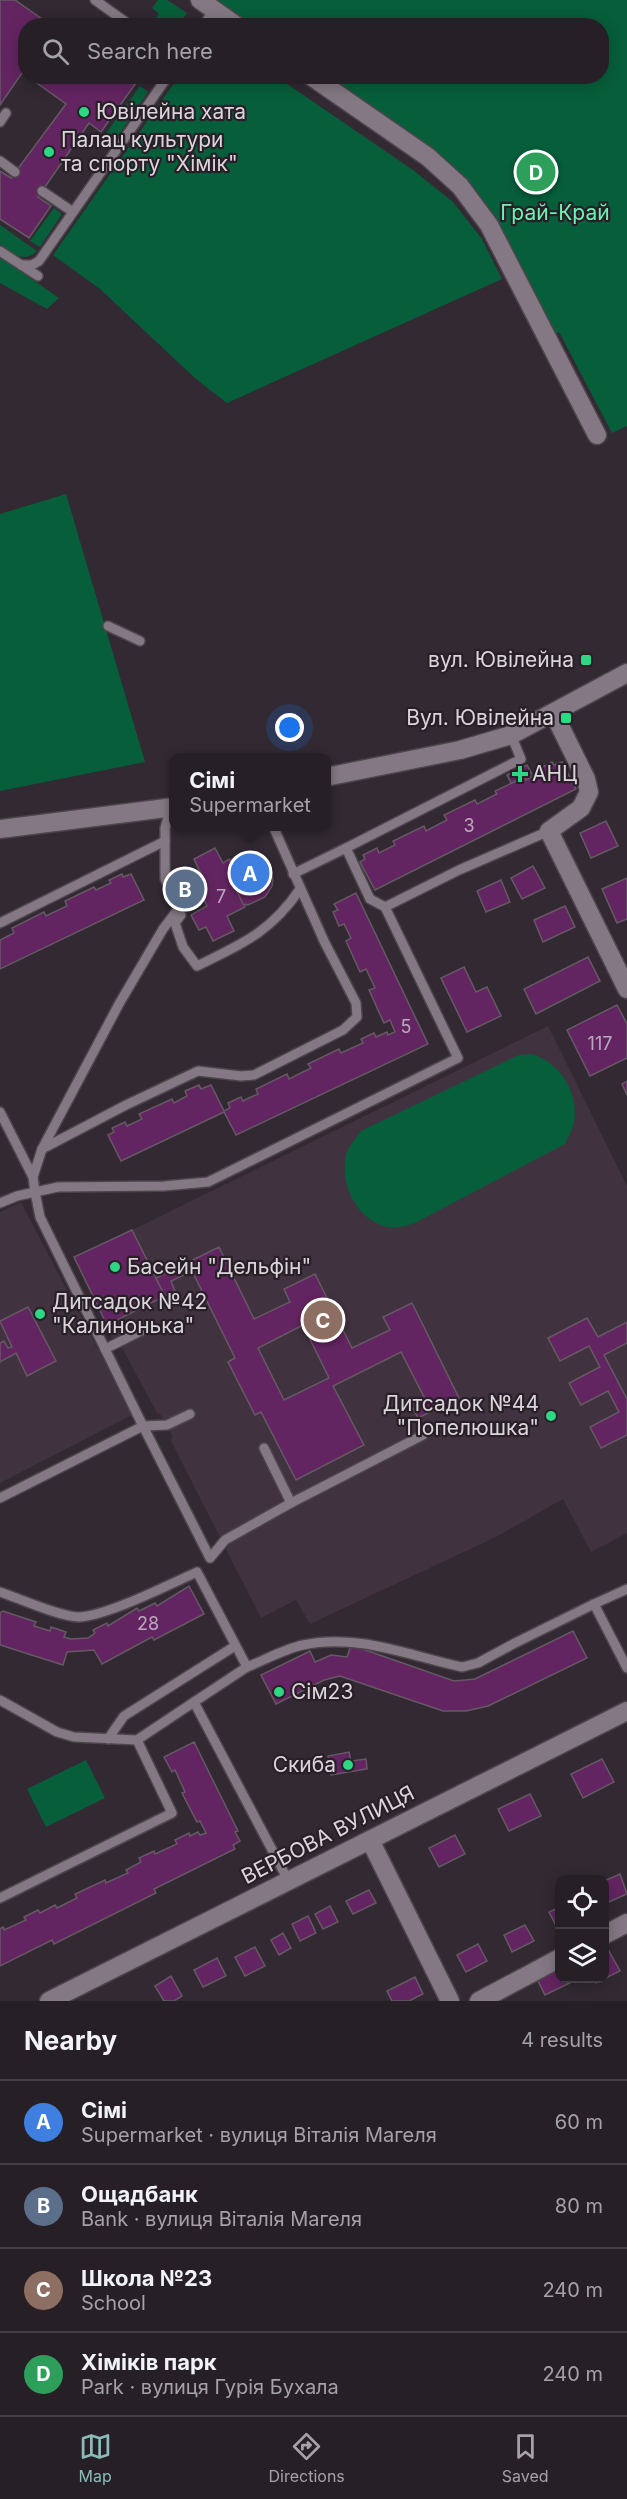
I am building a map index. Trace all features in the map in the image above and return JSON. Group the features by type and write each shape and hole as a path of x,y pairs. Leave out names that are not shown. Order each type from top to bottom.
{"street":[{"path":"207,5 226,18"},
{"path":"323,84 428,157 460,186 489,225 597,435"},
{"path":"331,776 460,750 511,735 627,673"},
{"path":"554,714 589,792 581,808 549,831 627,989"},
{"path":"0,829 169,807"},
{"name":"ВЕРБОВА ВУЛИЦЯ","path":"50,2001 627,1711"},
{"path":"370,1840 450,2001"},
{"path":"609,1932 627,1923"},
{"path":"479,2001 555,1961"}],"lane":[{"path":"95,0 121,18"},
{"path":"21,265 32,265 39,261 162,84"},
{"path":"0,122 6,113"},
{"path":"0,161 15,172"},
{"path":"42,190 73,212"},
{"path":"0,250 38,276"},
{"path":"108,626 140,641"},
{"path":"293,874 520,759 511,735"},
{"path":"169,822 165,841 165,879 183,913 175,924 183,947 196,966 252,939 287,909 300,889"},
{"path":"42,1149 198,1071 241,1076 254,1075 343,1030 357,1017 356,1003 300,889 275,831"},
{"path":"385,907 459,870 549,831"},
{"path":"0,923 165,841"},
{"path":"0,1203 17,1196 58,1186 164,1186 207,1182 459,1058 385,907 370,898 346,848"},
{"path":"33,1177 42,1149 119,1004 163,929 179,908"},
{"path":"0,1112 33,1177 40,1217 210,1558 225,1540 423,1435"},
{"path":"105,1349 145,1329"},
{"path":"0,1498 143,1426 166,1425 190,1414"},
{"path":"264,1448 291,1503"},
{"path":"0,1592 62,1614 78,1617 99,1614 197,1572 247,1667"},
{"path":"0,1700 57,1732 74,1737 137,1740 247,1667 302,1645 333,1641 361,1643 462,1667 478,1664 515,1643 627,1589"},
{"path":"594,1604 627,1668"},
{"path":"108,1738 124,1716 235,1646"},
{"path":"194,1702 288,1880"},
{"path":"0,1898 172,1813 137,1740"}],"shaded area":[{"path":"548,1026 627,1186 627,1533 591,1552 563,1499 496,1537 310,1624 296,1600 261,1618 171,1441 172,1436 167,1425 157,1413 121,1346 101,1327 164,1296 132,1230"},
{"name":"Дитсадок №42 \"Калинонька\"","path":"21,1202 132,1415 0,1483 0,1212"}],"green space":[{"path":"158,0 167,0 187,13 183,18 156,18 159,14 152,8"},
{"name":"Грай-Край","path":"200,0 627,0 627,426 612,433 559,332 547,337 460,186 321,84 609,84 609,18 227,18"},
{"path":"173,84 287,84 413,170 453,202 482,239 502,279 227,403 196,379 100,289 53,255"},
{"path":"140,86 148,92 114,142 104,136"},
{"path":"54,208 62,214 40,247 30,241"},
{"path":"0,225 37,251 23,257 9,251 0,244"},
{"path":"0,257 59,298 47,309 0,283"},
{"path":"66,494 145,762 0,791 0,514"},
{"path":"531,1054 551,1064 559,1071 570,1089 575,1111 574,1122 565,1144 412,1224 387,1227 376,1223 359,1209 348,1189 345,1166 347,1152 361,1131 519,1055"},
{"path":"86,1760 105,1798 46,1827 27,1789"}],"building":[{"name":"Палац культури та спорту \"Хімік\"","path":"0,0 15,0 41,18 18,18 18,79 0,105"},
{"name":"Палац культури та спорту \"Хімік\"","path":"38,84 135,84 101,132 89,123 38,197 51,206 29,238 0,219 0,171 11,178 66,104"},
{"path":"552,762 554,765 562,762 576,789 375,890 360,862 365,859 363,855 377,848 379,853 395,845 393,841 424,826 426,831 447,820 444,815 475,800 477,804 497,794 495,791 525,777 526,780 541,773 539,769"},
{"path":"527,765 533,776 511,783 507,775"},
{"path":"606,821 618,846 591,858 580,833"},
{"path":"215,848 223,863 229,859 244,888 237,891 245,907 227,916 234,931 213,941 206,927 199,930 191,915 207,906 193,878 201,874 194,859"},
{"path":"248,854 266,861 273,879 272,886 265,897 248,905 243,904 237,891 244,888 230,861 235,857"},
{"path":"533,866 545,888 522,899 511,878"},
{"path":"184,873 188,880 193,878 201,895 182,903 171,879"},
{"path":"122,874 123,877 131,874 144,900 0,969 0,940 14,933 12,928 44,912 46,916 67,906 65,901 94,887 96,890 111,883 109,880"},
{"path":"627,878 627,919 617,923 602,889"},
{"path":"501,880 510,902 486,912 477,891"},
{"path":"356,893 428,1044 236,1135 224,1112 121,1161 108,1135 114,1132 112,1128 125,1122 127,1126 142,1119 139,1114 172,1099 174,1103 187,1096 185,1091 199,1085 201,1089 211,1085 224,1111 230,1108 228,1103 241,1097 243,1101 258,1094 256,1089 287,1074 289,1079 311,1068 308,1064 339,1049 341,1053 363,1043 361,1039 374,1033 376,1037 387,1032 388,1035 395,1032 390,1020 384,1023 369,990 375,988 366,969 360,972 346,941 351,938 344,924 339,926 333,912 338,910 334,904"},
{"path":"565,906 575,927 543,942 534,920"},
{"path":"588,957 600,981 536,1014 524,989"},
{"path":"464,967 476,992 487,987 501,1016 467,1032 441,978"},
{"path":"617,1005 627,1024 627,1058 590,1076 567,1030"},
{"path":"627,1081 627,1095 622,1084"},
{"name":"Басейн \"Дельфін\"","path":"132,1230 165,1296 107,1325 74,1257"},
{"path":"219,1247 254,1319 290,1302 284,1289 315,1274 352,1348 390,1330 383,1317 412,1303 459,1398 418,1418 411,1404 424,1397 401,1352 333,1386 364,1445 296,1480 261,1412 255,1415 228,1362 235,1358 192,1271 171,1281 175,1291 165,1296 156,1278","holes":["303,1325 329,1378 284,1400 258,1348"]},
{"path":"28,1307 56,1361 27,1376 16,1353 0,1362 0,1343 4,1341 8,1348 12,1347 0,1321"},
{"path":"587,1318 598,1337 627,1322 627,1343 604,1355 627,1399 627,1435 601,1448 590,1427 619,1412 608,1391 581,1405 569,1383 600,1367 589,1346 560,1361 548,1338"},
{"path":"189,1586 204,1614 154,1640 152,1637 102,1664 94,1650 67,1652 63,1665 0,1645 0,1613 3,1611 36,1622 34,1626 50,1631 51,1627 66,1632 64,1637 88,1638 95,1633 93,1630 107,1623 108,1626 137,1608 139,1611 155,1603 157,1606"},
{"path":"573,1631 587,1658 488,1706 466,1711 443,1711 340,1676 324,1680 276,1704 261,1675 310,1651 315,1662 331,1655 347,1657 351,1645 454,1681 475,1679"},
{"path":"194,1742 238,1831 235,1832 240,1841 233,1845 235,1849 154,1889 156,1893 54,1944 52,1940 0,1966 0,1929 3,1927 4,1930 26,1920 24,1917 38,1910 40,1913 55,1905 57,1908 77,1898 75,1894 105,1880 106,1883 128,1873 126,1870 141,1862 139,1858 177,1844 175,1840 189,1833 190,1836 198,1832 200,1835 206,1833 200,1821 197,1822 182,1793 185,1792 175,1770 172,1772 164,1757"},
{"name":"Скиба","path":"349,1752 351,1761 366,1759 367,1769 331,1775 328,1756"},
{"path":"602,1759 614,1782 583,1798 571,1774"},
{"path":"530,1794 541,1816 509,1831 498,1809"},
{"path":"455,1835 465,1854 439,1867 429,1848"},
{"path":"620,1874 627,1894 609,1902 609,1879"},
{"path":"369,1890 376,1903 353,1914 346,1901"},
{"path":"330,1906 338,1922 323,1929 315,1914"},
{"path":"555,1909 555,1923 549,1912"},
{"path":"308,1916 316,1933 300,1941 292,1924"},
{"path":"525,1925 534,1941 512,1952 504,1935"},
{"path":"283,1933 291,1948 279,1955 271,1940"},
{"path":"478,1944 487,1961 466,1972 457,1955"},
{"path":"255,1947 265,1966 245,1976 235,1957"},
{"path":"609,1951 620,1971 609,1976"},
{"path":"217,1958 226,1976 203,1987 194,1970"},
{"path":"555,1968 555,1983 570,1983 545,1995 536,1977"},
{"path":"171,1976 182,1996 174,2001 164,2001 155,1986"},
{"path":"415,1977 423,1994 409,2001 392,2001 387,1991"}],"place":[{"name":"Ювілейна хата","path":"84,112"},
{"name":"Палац культури та спорту \"Хімік\"","path":"49,152"},
{"name":"Хіміків парк","path":"536,172"},
{"name":"вул. Ювілейна","path":"586,660"},
{"name":"Вул. Ювілейна","path":"566,718"},
{"name":"АНЦ","path":"520,774"},
{"name":"Сімі","path":"250,873"},
{"name":"Ощадбанк","path":"185,889"},
{"name":"Басейн \"Дельфін\"","path":"115,1267"},
{"name":"Дитсадок №42 \"Калинонька\"","path":"40,1314"},
{"name":"Школа №23","path":"323,1320"},
{"name":"Дитсадок №44 \"Попелюшка\"","path":"551,1416"},
{"name":"Сім23","path":"279,1692"},
{"name":"Скиба","path":"348,1765"}]}
